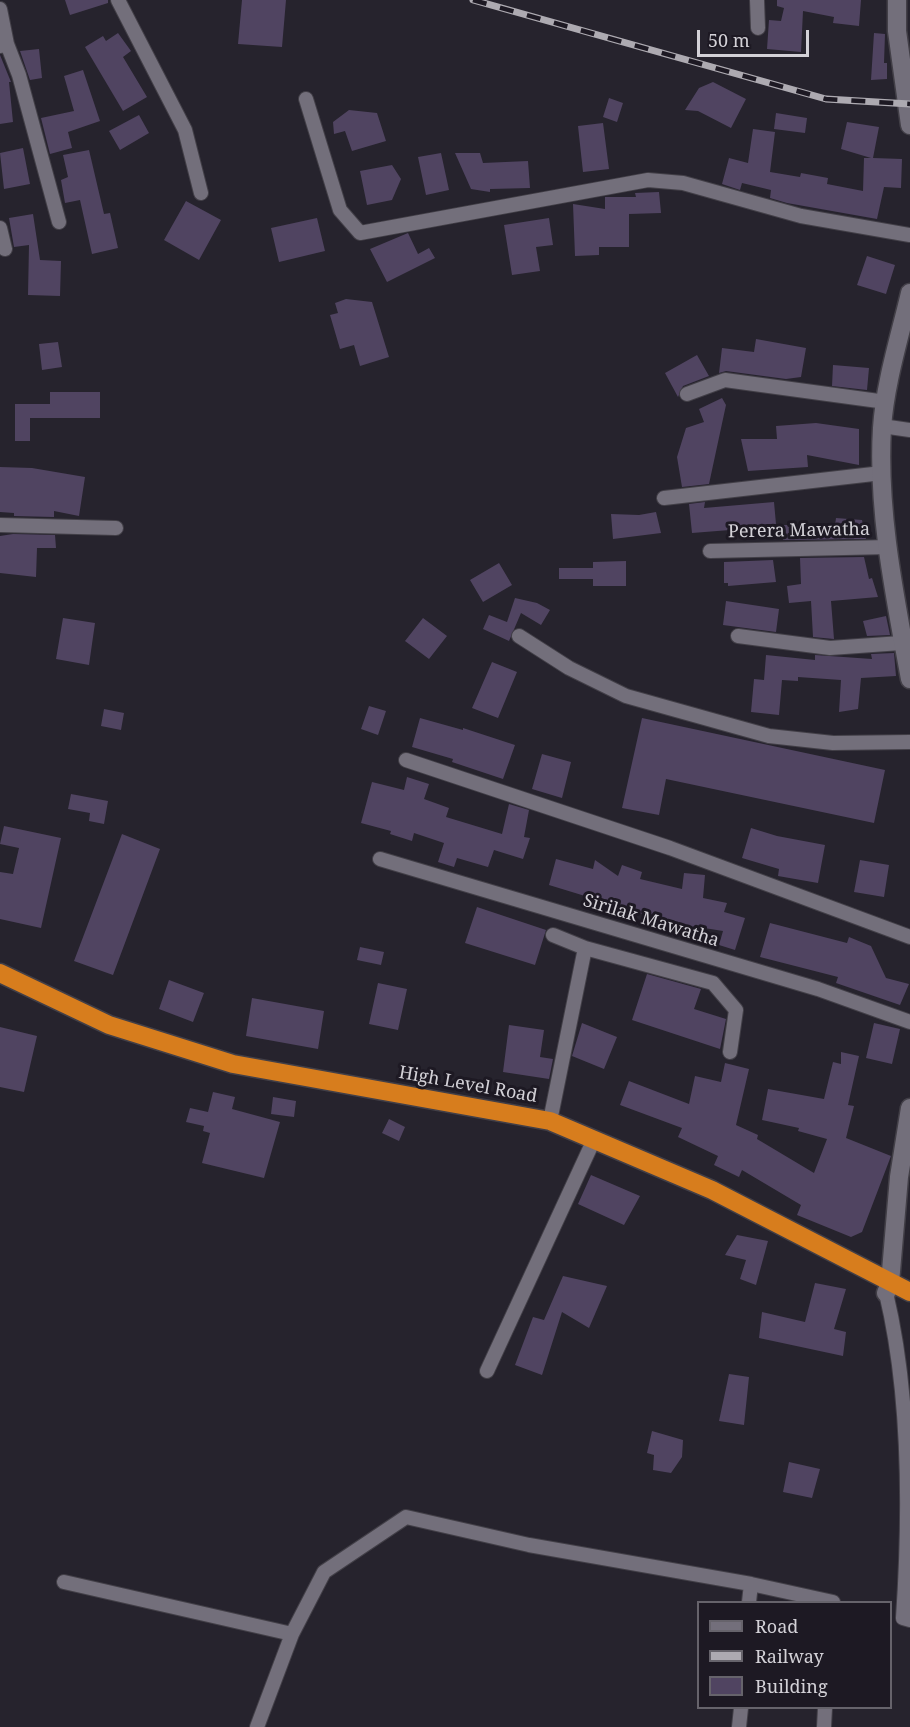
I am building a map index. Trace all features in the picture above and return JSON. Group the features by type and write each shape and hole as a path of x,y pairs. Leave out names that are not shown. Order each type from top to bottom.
{"highway":[{"name":"High Level Road","path":"0,973 109,1025 231,1069 550,1121 712,1190 910,1302"},
{"name":"High Level Road","path":"0,986 105,1034 231,1069 534,1126 591,1146 708,1199 888,1288 910,1292"}],"street":[{"path":"118,0 185,130 201,194"},
{"path":"757,0 758,28"},
{"path":"897,0 897,31 910,125"},
{"path":"0,9 4,45 20,75 59,222"},
{"path":"306,99 340,210 360,233 648,180 683,183 801,216 910,235"},
{"path":"0,228 5,249"},
{"path":"909,668 901,643 904,620 889,547 882,473 882,426 910,292"},
{"path":"687,394 725,380 886,402"},
{"path":"882,426 910,430"},
{"path":"664,498 882,473"},
{"path":"0,525 116,528"},
{"name":"Perera Mawatha","path":"711,551 889,547"},
{"path":"519,636 569,668 626,696 769,736 833,743 910,742"},
{"path":"738,636 830,648 901,643"},
{"path":"406,760 670,848 910,937"},
{"name":"Sirilak Mawatha","path":"380,859 818,989 910,1022"},
{"path":"553,935 585,948 713,984 736,1010 730,1052"},
{"path":"550,1121 585,948"},
{"path":"901,1618 910,1523 909,1453 901,1360 888,1288 899,1177 910,1108"},
{"path":"487,1371 591,1146"},
{"path":"257,1727 292,1634 324,1572 406,1517 529,1545 751,1584 827,1601"},
{"path":"64,1582 292,1634"},
{"path":"749,1601 751,1584"},
{"path":"739,1727 741,1709"},
{"path":"824,1727 825,1709"}],"building":[{"path":"65,0 108,0 108,3 70,15"},
{"path":"242,0 286,0 282,47 238,44"},
{"path":"777,0 861,0 859,26 833,23 834,17 803,11 801,52 767,49 769,20 781,21 784,8 777,6"},
{"path":"118,33 131,51 123,57 147,97 123,111 85,47 103,36 106,41"},
{"path":"874,33 885,34 884,63 887,63 887,79 871,80"},
{"path":"39,49 42,78 30,80 20,51"},
{"path":"0,55 11,82 9,82 13,122 0,124"},
{"path":"83,70 100,121 68,132 72,148 50,154 41,118 74,111 64,76"},
{"path":"713,82 746,99 731,128 698,111 685,110 699,88"},
{"path":"609,98 623,103 617,122 603,117"},
{"path":"349,110 377,113 386,141 352,151 345,131 334,134 333,122"},
{"path":"776,113 807,118 805,133 774,129"},
{"path":"139,115 149,133 120,150 109,131"},
{"path":"847,122 879,127 873,158 902,159 901,188 884,187 877,219 787,203 770,198 771,190 742,183 740,190 722,184 729,158 748,163 753,129 775,132 770,172 800,177 801,173 828,178 827,184 863,191 864,158 871,158 841,149"},
{"path":"603,123 609,169 583,172 578,126"},
{"path":"23,148 30,184 4,189 0,153"},
{"path":"89,150 104,214 110,213 118,248 92,254 80,200 65,203 61,180 68,177 63,155"},
{"path":"441,153 449,190 426,195 418,157"},
{"path":"455,153 480,153 483,163 528,161 530,188 490,189 490,192 471,189"},
{"path":"392,165 401,179 392,200 367,205 360,171"},
{"path":"659,192 661,213 629,214 629,247 599,247 599,255 575,256 573,204 605,209 605,197 636,197 635,193"},
{"path":"186,201 221,220 199,260 164,240"},
{"path":"33,214 40,260 61,261 60,296 28,295 29,245 14,247 9,218"},
{"path":"317,218 325,251 279,262 271,228"},
{"path":"549,218 553,245 536,247 540,271 512,275 504,225"},
{"path":"408,233 418,254 429,248 435,258 387,282 370,249"},
{"path":"867,256 895,265 886,294 857,285"},
{"path":"346,299 372,302 389,357 360,366 354,345 340,349 330,315 338,313 335,303"},
{"path":"756,339 806,348 801,377 786,379 726,371 719,373 722,348 754,352"},
{"path":"58,342 62,367 42,370 39,344"},
{"path":"697,355 709,376 683,386 678,397 665,373"},
{"path":"833,365 869,368 867,390 832,386"},
{"path":"50,392 100,392 100,418 30,418 30,441 15,441 15,404 50,404"},
{"path":"722,398 726,405 709,484 682,487 677,457 686,428 704,422 699,409"},
{"path":"816,423 859,429 859,465 807,455 808,467 748,471 741,439 777,439 776,426"},
{"path":"0,467 32,468 85,477 79,516 54,511 54,517 14,516 14,513 0,512"},
{"path":"705,502 704,508 774,502 776,524 729,527 730,530 692,533 689,504"},
{"path":"656,512 661,533 613,539 611,514 639,515"},
{"path":"836,518 862,520 866,539 783,540 783,525 835,525"},
{"path":"55,535 56,548 37,548 36,577 0,573 0,536"},
{"path":"864,557 869,579 872,578 878,597 831,601 834,639 813,637 811,601 789,603 787,586 801,584 800,558"},
{"path":"773,560 776,582 728,586 728,583 724,583 724,562"},
{"path":"626,561 626,586 593,586 593,579 559,579 559,568 593,568 593,562"},
{"path":"499,563 512,585 483,602 470,580"},
{"path":"515,598 537,603 550,610 541,625 521,613 509,641 483,629 489,615 507,622"},
{"path":"726,601 779,609 776,632 723,625"},
{"path":"886,616 890,635 867,636 863,621"},
{"path":"63,618 95,623 89,665 56,659"},
{"path":"423,618 447,636 429,659 405,641"},
{"path":"894,653 896,676 861,678 858,709 839,712 841,680 798,677 798,681 782,680 779,715 751,712 754,679 764,680 766,655 815,660 815,655 872,659 871,654"},
{"path":"492,662 517,672 498,718 472,708"},
{"path":"369,706 386,711 378,735 361,729"},
{"path":"104,709 124,713 121,730 101,726"},
{"path":"420,718 463,730 463,728 515,745 503,779 452,762 453,759 412,747"},
{"path":"642,718 885,770 874,823 666,779 659,815 622,808"},
{"path":"542,754 571,762 562,798 532,789"},
{"path":"407,777 429,784 424,799 449,808 446,817 502,834 509,804 529,810 524,837 530,838 523,859 494,850 488,867 457,858 454,867 438,862 444,843 414,833 412,841 390,834 391,831 361,823 372,782 404,790"},
{"path":"71,794 108,801 104,824 89,821 90,813 68,809"},
{"path":"4,826 61,838 41,928 0,919 0,872 13,874 19,848 0,844"},
{"path":"751,828 777,836 825,845 818,883 778,876 779,869 742,858"},
{"path":"122,834 160,849 113,975 74,961"},
{"path":"556,859 593,869 595,860 618,876 622,865 642,872 640,879 682,889 684,873 705,875 703,898 727,903 724,912 745,918 735,950 719,945 723,931 698,927 697,934 674,928 675,921 629,911 598,900 596,906 583,902 585,896 549,885"},
{"path":"860,860 889,865 884,897 854,892"},
{"path":"477,907 546,930 535,965 465,943"},
{"path":"770,923 847,943 849,937 871,946 886,978 909,984 900,1005 836,983 838,977 760,957"},
{"path":"360,947 384,952 381,965 357,960"},
{"path":"647,974 701,989 694,1009 726,1019 720,1049 632,1020"},
{"path":"169,980 204,993 193,1022 159,1009"},
{"path":"378,983 407,989 398,1030 369,1024"},
{"path":"252,998 324,1011 318,1049 246,1036"},
{"path":"582,1023 617,1037 604,1069 572,1056"},
{"path":"874,1023 900,1029 892,1064 866,1058"},
{"path":"509,1025 544,1030 540,1057 553,1059 549,1079 503,1072"},
{"path":"0,1027 37,1036 24,1092 0,1087"},
{"path":"841,1052 859,1056 848,1105 854,1106 846,1138 891,1156 862,1232 851,1237 797,1215 801,1205 742,1170 739,1177 714,1165 718,1156 678,1137 682,1128 620,1105 629,1081 689,1104 695,1076 721,1082 725,1063 749,1069 736,1125 758,1135 757,1139 814,1173 827,1139 798,1131 799,1128 762,1120 768,1089 824,1099 833,1062 841,1064"},
{"path":"213,1092 235,1097 232,1109 280,1122 264,1178 202,1163 210,1133 203,1131 204,1126 186,1122 190,1108 208,1112"},
{"path":"273,1097 296,1101 294,1117 271,1114"},
{"path":"389,1119 405,1127 399,1141 382,1133"},
{"path":"591,1175 640,1196 624,1225 578,1204"},
{"path":"737,1235 768,1241 756,1285 740,1279 746,1260 725,1255"},
{"path":"563,1276 607,1286 589,1328 562,1312 542,1375 515,1365 533,1317 544,1320"},
{"path":"815,1283 846,1289 834,1329 846,1332 843,1356 759,1338 762,1312 805,1322"},
{"path":"729,1374 749,1377 744,1425 719,1421"},
{"path":"652,1431 683,1440 682,1457 671,1473 653,1470 654,1455 647,1453"},
{"path":"789,1462 820,1469 812,1498 783,1492"}],"railway":[{"path":"473,0 826,99 910,104"}]}
